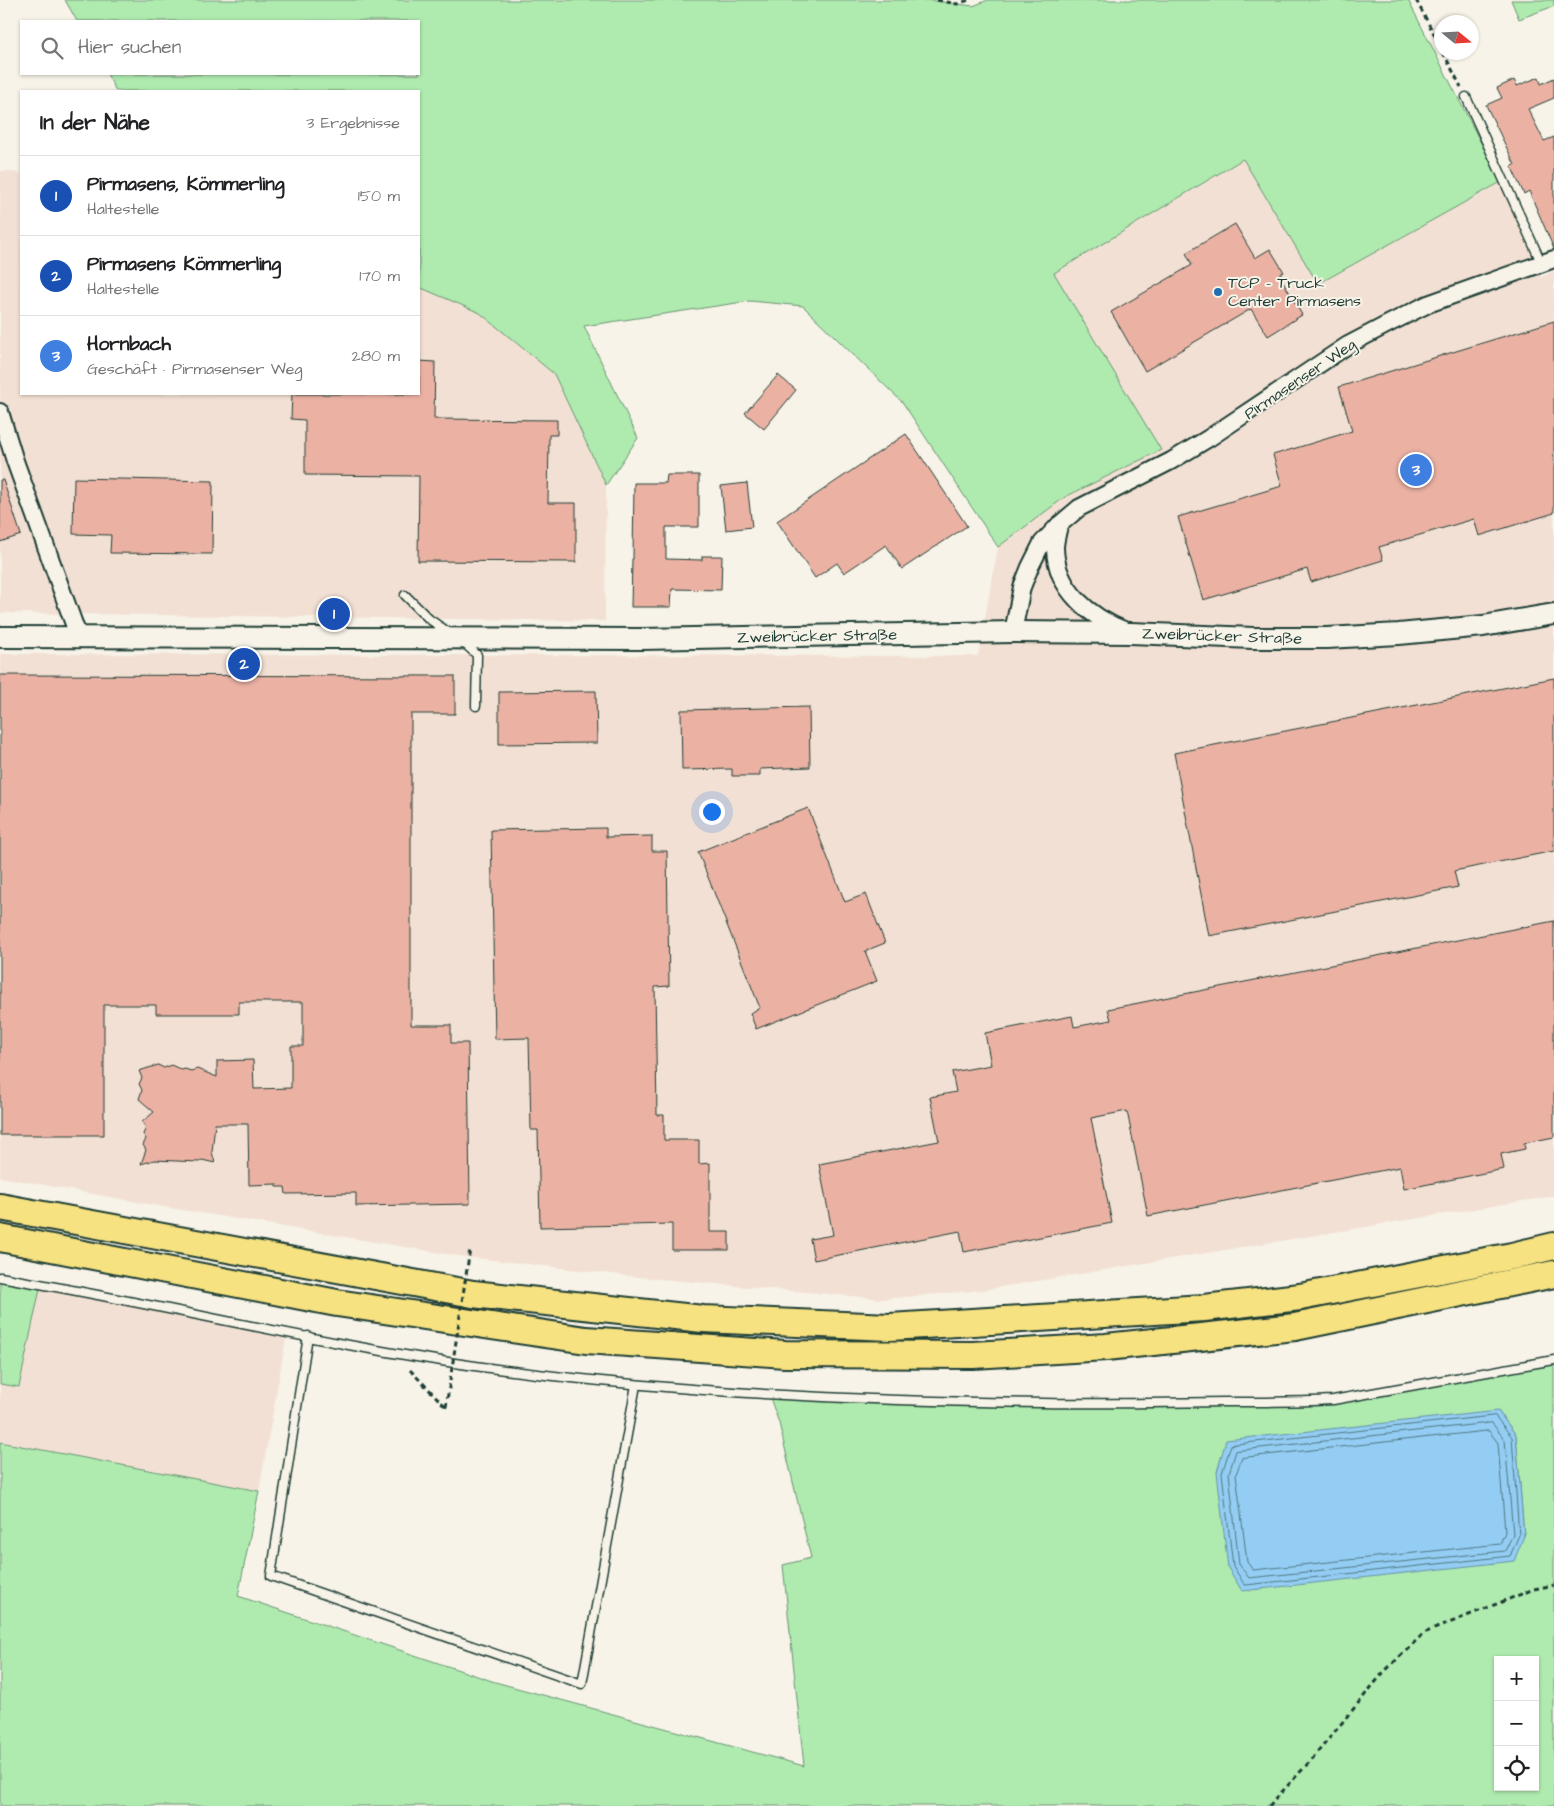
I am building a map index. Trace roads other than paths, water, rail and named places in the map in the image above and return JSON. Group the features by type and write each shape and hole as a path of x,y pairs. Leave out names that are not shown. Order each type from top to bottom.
{"highway":[{"path":"0,1206 473,1294 703,1319 890,1326 1204,1308 1281,1299 1512,1256 1554,1246"},
{"path":"0,1238 336,1302 577,1339 785,1354 973,1354 1106,1347 1295,1327 1554,1274"}],"street":[{"name":"Pirmasenser Weg","path":"1013,632 1022,587 1042,543 1078,508 1171,461 1209,438 1348,345 1428,304 1548,262"},
{"path":"0,412 17,468 79,638"},
{"path":"1059,525 1055,546 1058,564 1064,581 1073,597 1095,616 1111,626 1131,633"},
{"name":"Zweibrücker Straße","path":"0,637 597,638 642,640 1013,632 1131,633 1253,638 1336,638 1483,626 1554,614"}],"lane":[{"path":"1466,97 1548,262"},
{"path":"405,595 429,619 459,639 477,655 476,706"},
{"path":"0,1277 408,1355 495,1369 636,1385 769,1395 1100,1404 1299,1402 1332,1400 1554,1360"},
{"path":"308,1336 271,1576 582,1684 636,1385"}],"water":[{"path":"1498,1411 1516,1435 1524,1536 1514,1561 1242,1591 1228,1568 1217,1472 1226,1440"}],"place":[{"name":"TCP - Truck Center Pirmasens","path":"1218,292"},
{"name":"Hornbach","path":"1416,470"},
{"name":"Pirmasens, Kömmerling","path":"334,614"},
{"name":"Pirmasens Kömmerling","path":"244,664"}]}
